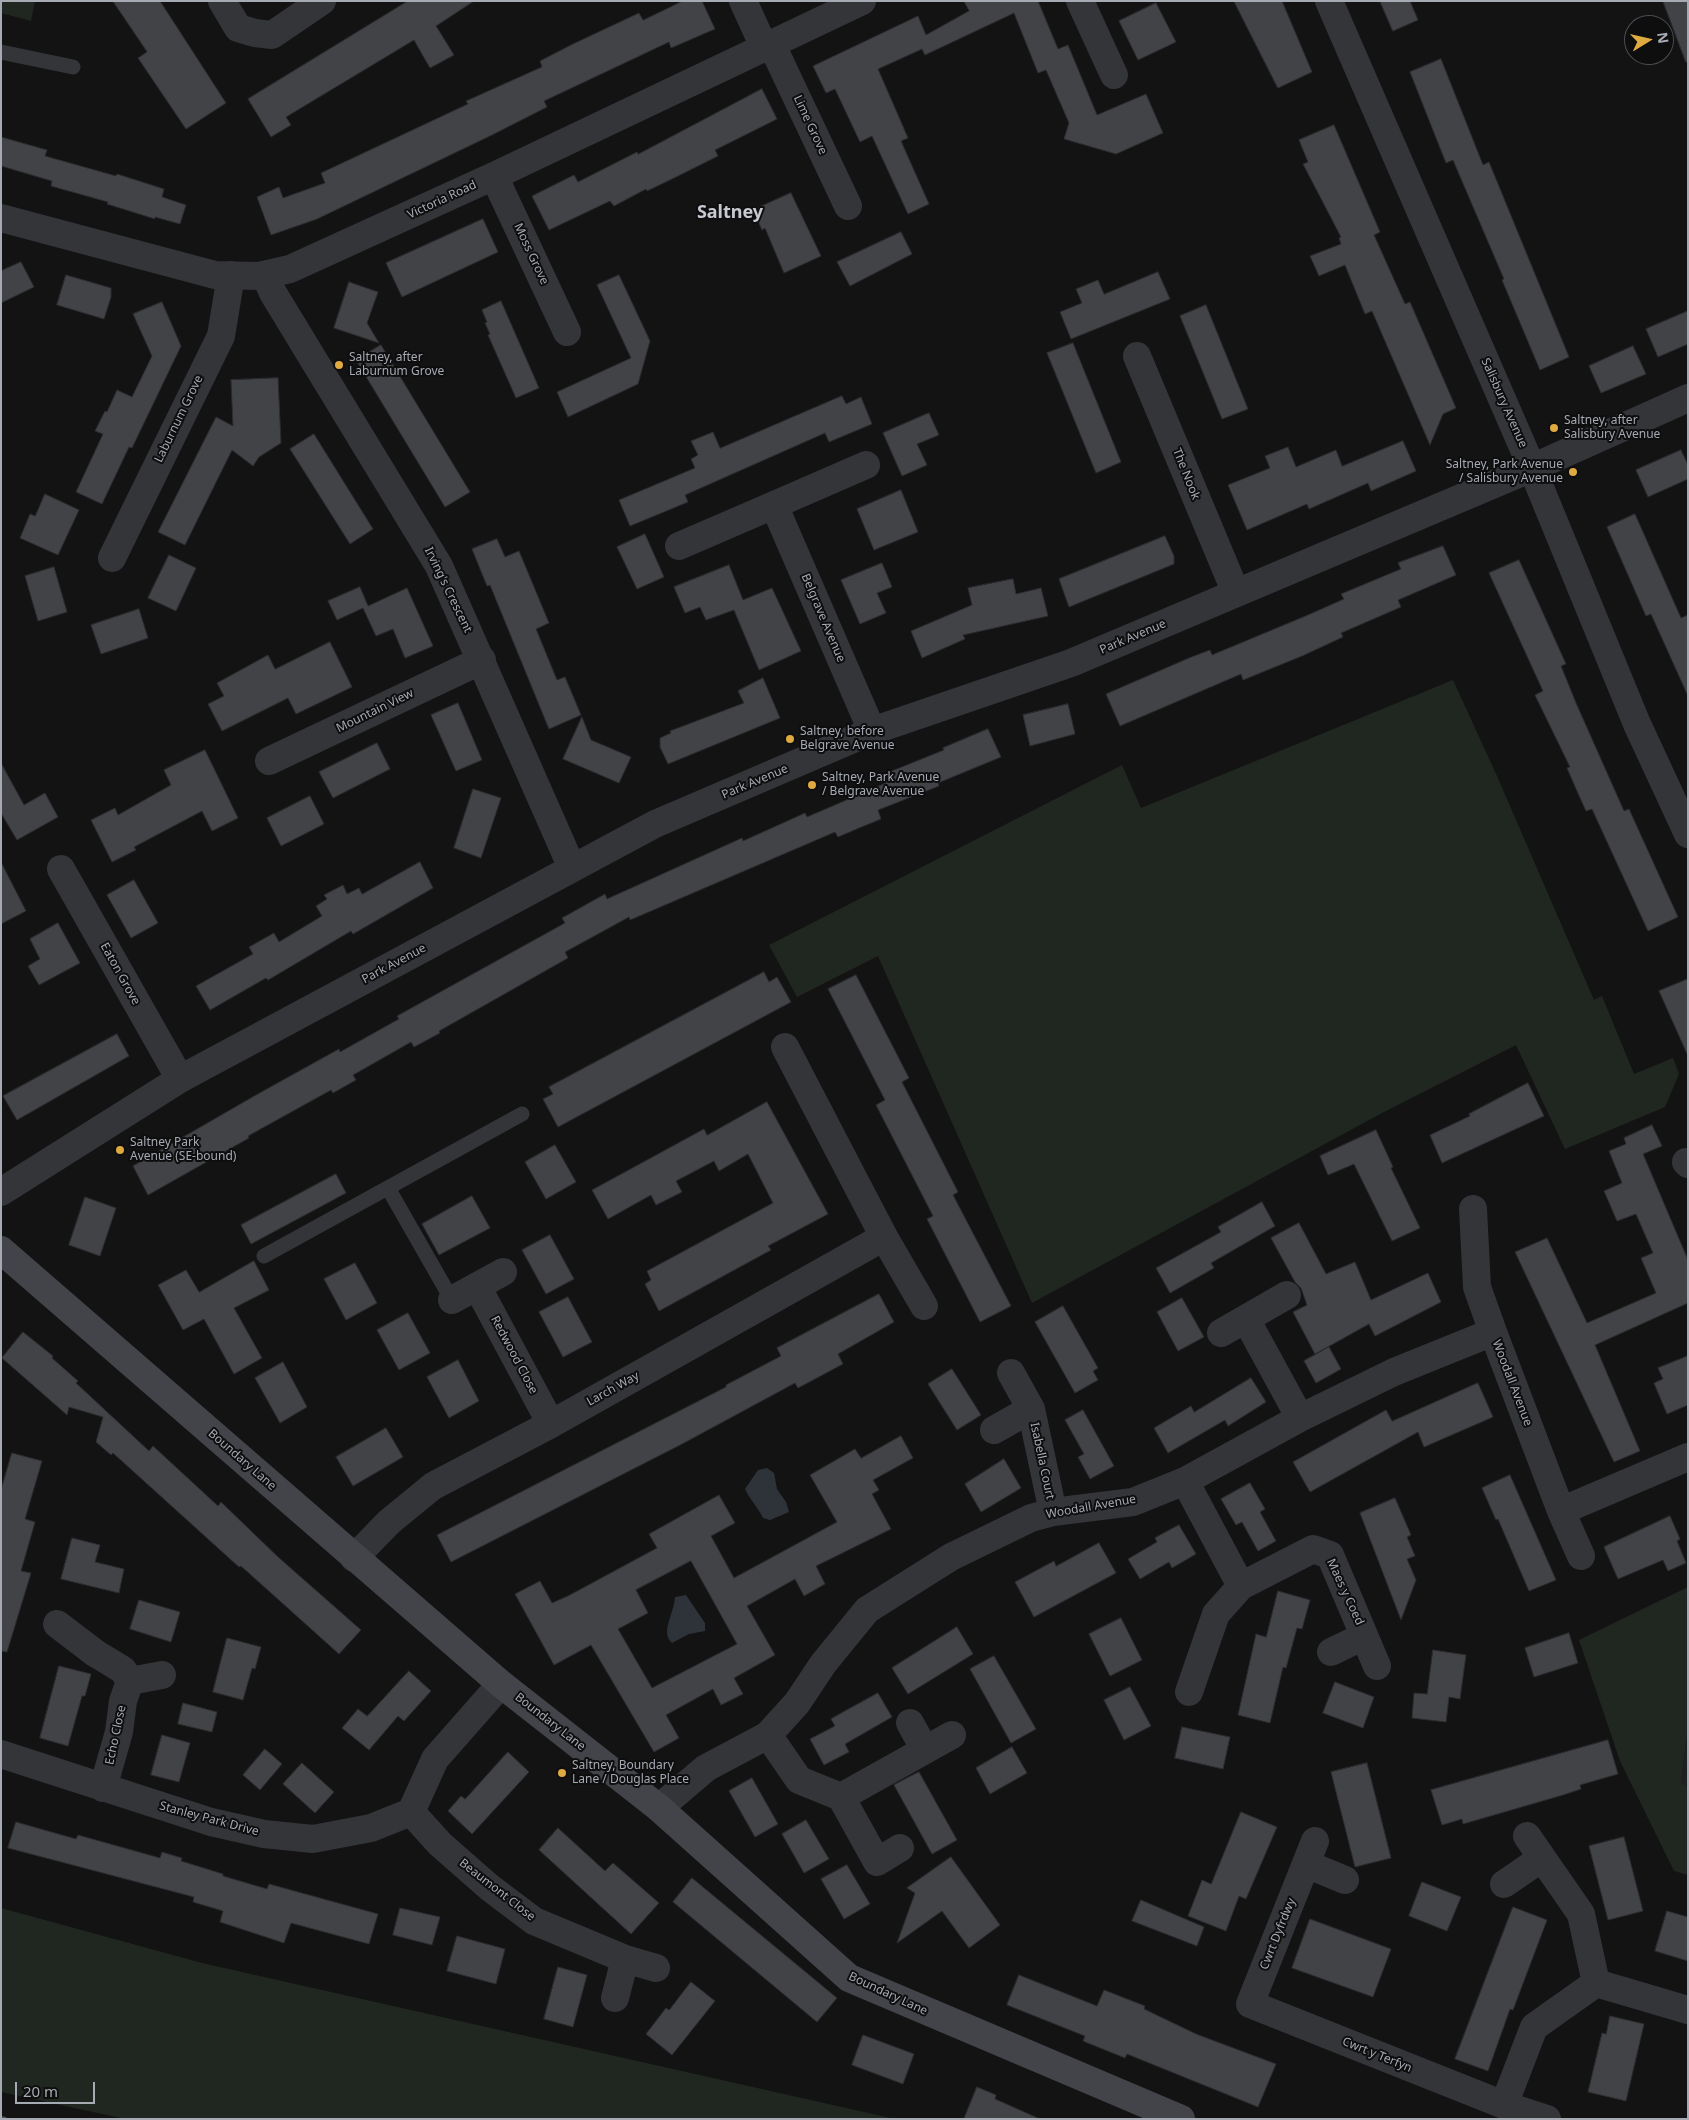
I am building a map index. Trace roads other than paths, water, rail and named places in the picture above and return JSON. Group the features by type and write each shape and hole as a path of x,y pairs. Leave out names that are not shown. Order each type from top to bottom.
{"street":[{"path":"222,1 238,28 272,35 322,1"},
{"name":"Lime Grove","path":"743,1 768,45 848,206"},
{"name":"Victoria Road","path":"1,218 215,274 265,275 290,269 494,176 862,1"},
{"path":"1080,1 1114,75"},
{"name":"Salisbury Avenue","path":"1329,1 1532,468 1638,724 1688,834"},
{"name":"Moss Grove","path":"494,176 567,332"},
{"name":"Laburnum Grove","path":"112,558 221,336 231,275"},
{"name":"Irving's Crescent","path":"265,275 273,294 439,566 572,868"},
{"name":"The Nook","path":"1137,356 1236,593"},
{"name":"Park Avenue","path":"1,1192 180,1079 655,824 872,731 1070,663 1532,468 1688,398"},
{"path":"678,546 866,465"},
{"name":"Belgrave Avenue","path":"774,505 872,731"},
{"name":"Mountain View","path":"269,761 482,660"},
{"name":"Eaton Grove","path":"61,869 180,1079"},
{"path":"785,1047 884,1237 924,1306"},
{"path":"1473,1209 1478,1287 1493,1332"},
{"name":"Larch Way","path":"354,1558 389,1522 433,1486 551,1424 884,1237"},
{"name":"Boundary Lane","path":"1,1250 501,1684 659,1808 849,1978 1181,2119"},
{"path":"452,1300 503,1272"},
{"name":"Redwood Close","path":"477,1286 551,1424"},
{"path":"1221,1333 1287,1295"},
{"path":"1246,1319 1300,1418"},
{"name":"Woodall Avenue","path":"659,1808 706,1768 768,1736 797,1704 822,1664 868,1610 951,1557 1031,1518 1053,1512 1133,1502 1185,1482 1300,1418 1394,1372 1493,1332 1580,1556"},
{"name":"Isabella Court","path":"1011,1373 1031,1409 1053,1512"},
{"name":"Isabella Court","path":"994,1430 1031,1409"},
{"path":"1561,1511 1688,1457"},
{"path":"1185,1482 1241,1586"},
{"name":"Maes y Coed","path":"1189,1692 1216,1614 1241,1586 1312,1549 1330,1555 1377,1666"},
{"path":"57,1624 95,1653 123,1670 130,1681 162,1676"},
{"name":"Maes y Coed","path":"1331,1652 1364,1636"},
{"name":"Echo Close","path":"103,1788 119,1732 123,1701 130,1681"},
{"path":"412,1812 435,1759 501,1684"},
{"path":"910,1723 925,1750"},
{"path":"841,1797 952,1735"},
{"path":"768,1736 799,1780 841,1797 877,1862 900,1848"},
{"name":"Stanley Park Drive","path":"1,1754 211,1822 264,1834 313,1839 370,1828 412,1812"},
{"name":"Beaumont Close","path":"412,1812 440,1844 534,1921 626,1959 656,1968"},
{"path":"1527,1836 1581,1914 1596,1983"},
{"name":"Cwrt Dyfrdwy","path":"1250,2004 1311,1853 1345,1880"},
{"path":"1504,1884 1542,1858"},
{"path":"615,1998 626,1959"},
{"path":"1596,1983 1688,2010"},
{"path":"1504,2105 1534,2027 1596,1983"},
{"name":"Cwrt y Terfyn","path":"1250,2004 1504,2105 1547,2119"}],"lane":[{"path":"1,52 73,67"},
{"path":"264,1256 522,1114"},
{"path":"388,1188 452,1300"}],"railway":[{"path":"1,2118 6,2119"}],"place":[{"name":"Saltney, after Laburnum Grove","path":"339,365"},
{"name":"Saltney, after Salisbury Avenue","path":"1554,428"},
{"name":"Saltney, Park Avenue / Salisbury Avenue","path":"1573,472"},
{"name":"Saltney, before Belgrave Avenue","path":"790,739"},
{"name":"Saltney, Park Avenue / Belgrave Avenue","path":"812,785"},
{"name":"Saltney Park Avenue (SE-bound)","path":"120,1150"},
{"name":"Saltney, Boundary Lane / Douglas Place","path":"562,1773"}],"district":[{"name":"Saltney","path":"730,213"}]}
